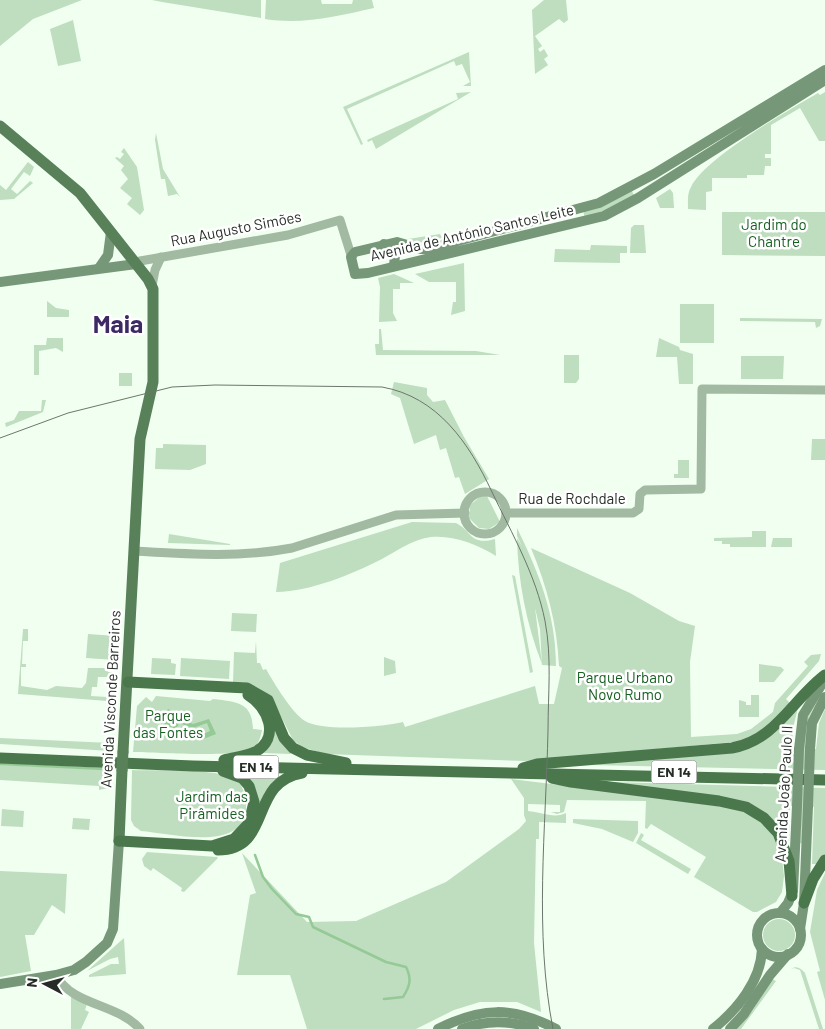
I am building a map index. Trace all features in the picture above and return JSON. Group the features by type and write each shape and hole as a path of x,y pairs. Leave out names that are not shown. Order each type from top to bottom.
{"highway":[{"path":"527,771 537,764 732,748 747,744 773,730 806,693 825,676"},
{"path":"128,682 232,688"},
{"name":"EN 14","path":"232,688 247,688 268,700 284,738 293,748 307,755 346,763"},
{"name":"EN 14","path":"224,760 255,752 265,744 269,733 268,716 260,703 247,694 232,688"},
{"name":"EN 14","path":"0,754 108,761"},
{"name":"EN 14","path":"0,758 346,763 527,771 825,780"},
{"name":"EN 14","path":"134,761 193,766 319,769 825,776"},
{"name":"EN 14","path":"193,766 236,775 248,786 252,796 253,814 244,830 227,842 212,846"},
{"name":"EN 14","path":"212,846 217,850 227,850 238,845 255,828 268,794 277,784 291,775 319,769"},
{"path":"527,771 571,782 719,800 746,807 764,818 778,833 789,861 792,896"},
{"path":"119,841 212,846"},
{"path":"804,903 813,879 825,860"}],"main road":[{"name":"Avenida de António Santos Leite","path":"825,70 654,174 599,203 424,250 397,242 384,244 351,254 352,268 357,274 604,216 663,182 825,80"},
{"path":"0,126 72,185 112,232 152,286"},
{"path":"675,160 682,164 683,168"},
{"path":"654,174 656,179 663,182"},
{"path":"521,224 520,231 525,235"},
{"path":"99,268 108,255 112,232"},
{"path":"384,244 393,248 395,254 394,266"},
{"path":"0,282 136,264"},
{"name":"Avenida Visconde Barreiros","path":"0,984 56,975 74,970 104,948 112,937 128,682 140,439 153,382 154,297 152,286"},
{"name":"Avenida João Paulo II","path":"800,929 804,903 803,715 825,679"},
{"name":"Avenida João Paulo II","path":"804,749 812,723 825,697"},
{"name":"Avenida João Paulo II","path":"780,913 792,896 802,806"},
{"path":"713,1029 731,1014 748,991 760,965 762,949 758,940 758,927 767,916 780,913 793,918 800,929 799,942 770,975 744,1014 730,1029"},
{"path":"762,949 776,956 788,954"},
{"path":"438,1029 470,1015 499,1011 530,1016 556,1029"},
{"path":"462,1029 481,1023 501,1022 534,1029"}],"street":[{"name":"Rua Augusto Simões","path":"136,264 161,257 288,235 340,220 351,254"},
{"path":"152,286 155,270 161,257"},
{"name":"Rua de Rochdale","path":"506,513 637,511 642,492 649,489 701,489 702,389 822,389"},
{"path":"482,492 499,496 505,506 506,513 500,528 483,534 470,526 465,513 468,501 482,492"},
{"path":"134,551 209,554 274,551 292,548 396,515 465,513"},
{"path":"56,975 66,990 124,1015 140,1029"}],"green space":[{"path":"0,0 82,0 33,19 0,46"},
{"path":"152,0 261,0 261,18 162,2"},
{"path":"266,0 321,0 322,4 352,4 353,0 372,0 374,8 320,19 279,21 265,19"},
{"path":"544,0 566,0 568,20 564,23 559,19 535,36 542,46 538,49 540,52 544,49 548,56 544,59 548,65 535,74 532,10"},
{"path":"73,20 81,61 58,66 50,29"},
{"path":"469,52 471,86 463,86 470,82 462,64 456,66 454,61 347,109 363,144 361,145 343,107"},
{"path":"471,92 376,149 372,140 368,142 367,140 458,99 456,93"},
{"path":"825,92 825,141 819,141 800,108 771,125 771,154 765,154 765,158 771,158 771,166 765,166 764,175 747,175 747,178 712,178 712,191 706,192 706,210 688,209 688,195 691,187 699,175 713,162 769,123 818,93 820,95"},
{"path":"156,133 163,169 180,197 177,194 168,196 165,179 161,179 155,140"},
{"path":"124,148 137,167 144,210 140,215 127,204 132,198 120,188 128,179 121,170 124,166 115,158 120,159 124,154 121,152"},
{"path":"28,162 34,167 30,176 24,172 11,189 17,194 30,181 33,183 14,199 0,200 0,185 6,190"},
{"path":"631,189 635,197 585,219 583,210"},
{"path":"670,189 673,193 674,208 660,208 656,198"},
{"name":"Jardim do Chantre","path":"722,212 825,212 825,256 722,255"},
{"path":"634,225 644,225 646,253 630,253 631,228"},
{"path":"440,234 442,238 420,243 408,239"},
{"path":"591,245 627,246 627,253 620,253 620,263 554,262 555,249 590,250"},
{"path":"464,263 465,311 451,315 453,302 456,302 456,282 429,282 415,274"},
{"path":"394,274 414,283 400,283 400,289 393,289 393,313 397,321 379,322 380,287 378,278"},
{"path":"47,301 56,308 69,310 69,317 47,317"},
{"path":"680,304 714,304 714,343 680,343"},
{"path":"740,318 822,319 820,326 816,328 815,322 740,321"},
{"path":"379,329 381,329 383,350 476,351 500,355 376,355 375,344 379,344"},
{"path":"47,338 63,338 63,352 56,348 39,351 39,375 34,375 34,345 46,345"},
{"path":"659,338 679,347 680,350 693,354 693,384 679,384 677,357 656,357"},
{"path":"564,355 579,355 579,379 576,383 564,383"},
{"path":"741,356 784,356 783,379 741,379"},
{"path":"119,373 132,373 132,386 119,386"},
{"path":"394,382 427,388 427,395 433,402 445,400 489,479 465,494 459,477 455,478 446,448 440,450 436,435 414,444 400,398 391,394"},
{"path":"42,400 46,400 43,412 6,427 5,423 14,420 19,411 41,411"},
{"path":"812,439 825,439 825,460 811,460"},
{"path":"163,444 206,445 206,464 190,470 155,469 156,448 163,448"},
{"path":"678,460 689,460 689,478 674,478 674,474 678,474"},
{"path":"481,496 487,496 500,522 489,529 479,528 469,518 470,505"},
{"path":"412,522 456,523 476,539 487,541 495,539 496,556 465,541 448,537 424,538 344,576 303,589 276,592 280,563"},
{"path":"517,528 545,595 553,629 556,666 542,665 531,633 521,586 517,538 522,546 517,536","holes":["535,608 540,629 542,663"]},
{"path":"752,531 766,531 766,547 730,547 730,544 722,544 722,541 714,541 714,538 752,537"},
{"path":"169,534 230,544 230,545 168,543"},
{"path":"773,538 792,538 792,547 771,547"},
{"name":"Parque Urbano Novo Rumo","path":"531,548 630,593 679,621 695,626 690,662 691,737 737,734 751,729 773,712 775,703 808,666 804,662 811,655 821,654 819,661 786,699 791,704 770,727 745,741 525,761 325,754 302,747 293,740 270,695 233,683 234,652 255,653 256,641 257,663 260,663 263,670 266,669 300,717 314,724 353,728 403,722 405,727 535,686 539,704 554,704 562,668 559,666 556,635 550,606"},
{"path":"512,575 515,576 533,672 530,673"},
{"path":"232,613 257,614 256,632 231,631"},
{"path":"23,629 28,629 28,641 23,641 22,664 26,664 26,667 21,667 21,686 47,690 56,686 82,688 86,683 88,668 108,668 108,672 114,672 114,677 98,677 97,687 92,687 91,696 107,697 107,701 18,694"},
{"path":"88,634 116,636 115,660 86,658"},
{"path":"384,657 395,661 396,673 384,676"},
{"path":"152,658 171,659 171,663 176,664 175,675 151,674"},
{"path":"181,658 230,661 229,679 180,676"},
{"path":"759,664 781,667 784,670 774,682 759,682"},
{"path":"825,686 809,717 806,749 816,749 819,723 825,709 825,770 590,765 728,752 798,708 793,728 792,749 803,749 807,717"},
{"path":"236,689 254,693 260,698 269,711 278,734 291,754 262,753 268,743 271,732 272,723 269,714 257,699"},
{"path":"751,695 759,695 759,717 739,717 739,700 746,702 746,705 751,705"},
{"name":"Parque das Fontes","path":"156,696 210,701 213,699 242,705 250,714 253,729 262,730 259,741 255,747 247,751 234,753 133,752 137,706 146,697 152,702"},
{"path":"0,738 111,743 110,751 0,744"},
{"path":"0,765 109,770 108,788 99,790 99,786 0,780"},
{"name":"Jardim das Pirâmides","path":"132,770 215,773 235,779 244,791 246,806 243,821 234,830 220,836 187,837 141,831 134,826 131,820"},
{"path":"245,775 279,776 252,824"},
{"path":"511,779 746,810 774,833 782,858 784,876 782,892 776,902 757,912 753,912 694,877 706,857 651,824 647,829 645,828 646,801 567,800 564,812 557,814 551,812 560,812 560,805 528,804 528,811 553,815 566,813 566,823 539,822 539,839 536,839 534,943 541,1012 517,1002 480,1002 454,1010 416,1029 307,1029 290,975 237,975 250,895 256,893 242,853 307,922 356,921 446,882 519,829 526,821 524,798"},
{"path":"611,782 825,788 825,854 818,864 812,864 814,807 804,806 803,844 800,843 801,806 790,806 789,844 786,844 761,812"},
{"path":"2,809 24,811 23,827 1,826"},
{"path":"73,818 90,819 89,830 72,829"},
{"path":"573,819 638,821 638,833 633,842 602,829 573,823"},
{"path":"641,833 644,835 641,840 691,869 688,874 636,843"},
{"path":"147,852 218,858 184,892 181,891 182,888 153,868 151,871 144,866 142,859"},
{"path":"0,871 67,874 65,914 52,905 34,935 25,935 31,971 0,977"},
{"path":"825,873 825,1000 817,972 820,971 810,932 817,890"},
{"path":"779,919 791,923 795,935 791,947 779,951 767,947 763,935 767,923"},
{"path":"124,938 126,974 89,977 89,975 111,964 119,964 118,957 87,971"},
{"path":"797,967 805,973 823,1029 819,1029 800,970 791,969 793,968"},
{"path":"772,979 776,981 741,1029 736,1029 753,1010"},
{"path":"71,997 87,1004 85,1010 89,1012 81,1029 71,1029"}],"shaded area":[{"path":"168,709 179,714 183,713 181,719 193,724 209,719 216,734 201,740 199,736 210,731 207,723 193,728 179,723 176,730 158,722 163,721"}],"waterway":[{"path":"0,764 104,769"},
{"path":"255,855 263,877 272,889 296,914 309,917 313,927 386,962 406,967 409,982 403,997 384,999"}],"tram line":[{"path":"0,438 68,413 172,387 215,385 382,387 402,392 420,401 449,425 473,456 515,539 536,587 545,621 549,676 543,918 547,992 553,1029"}],"district":[{"name":"Maia","path":"118,324"}]}
